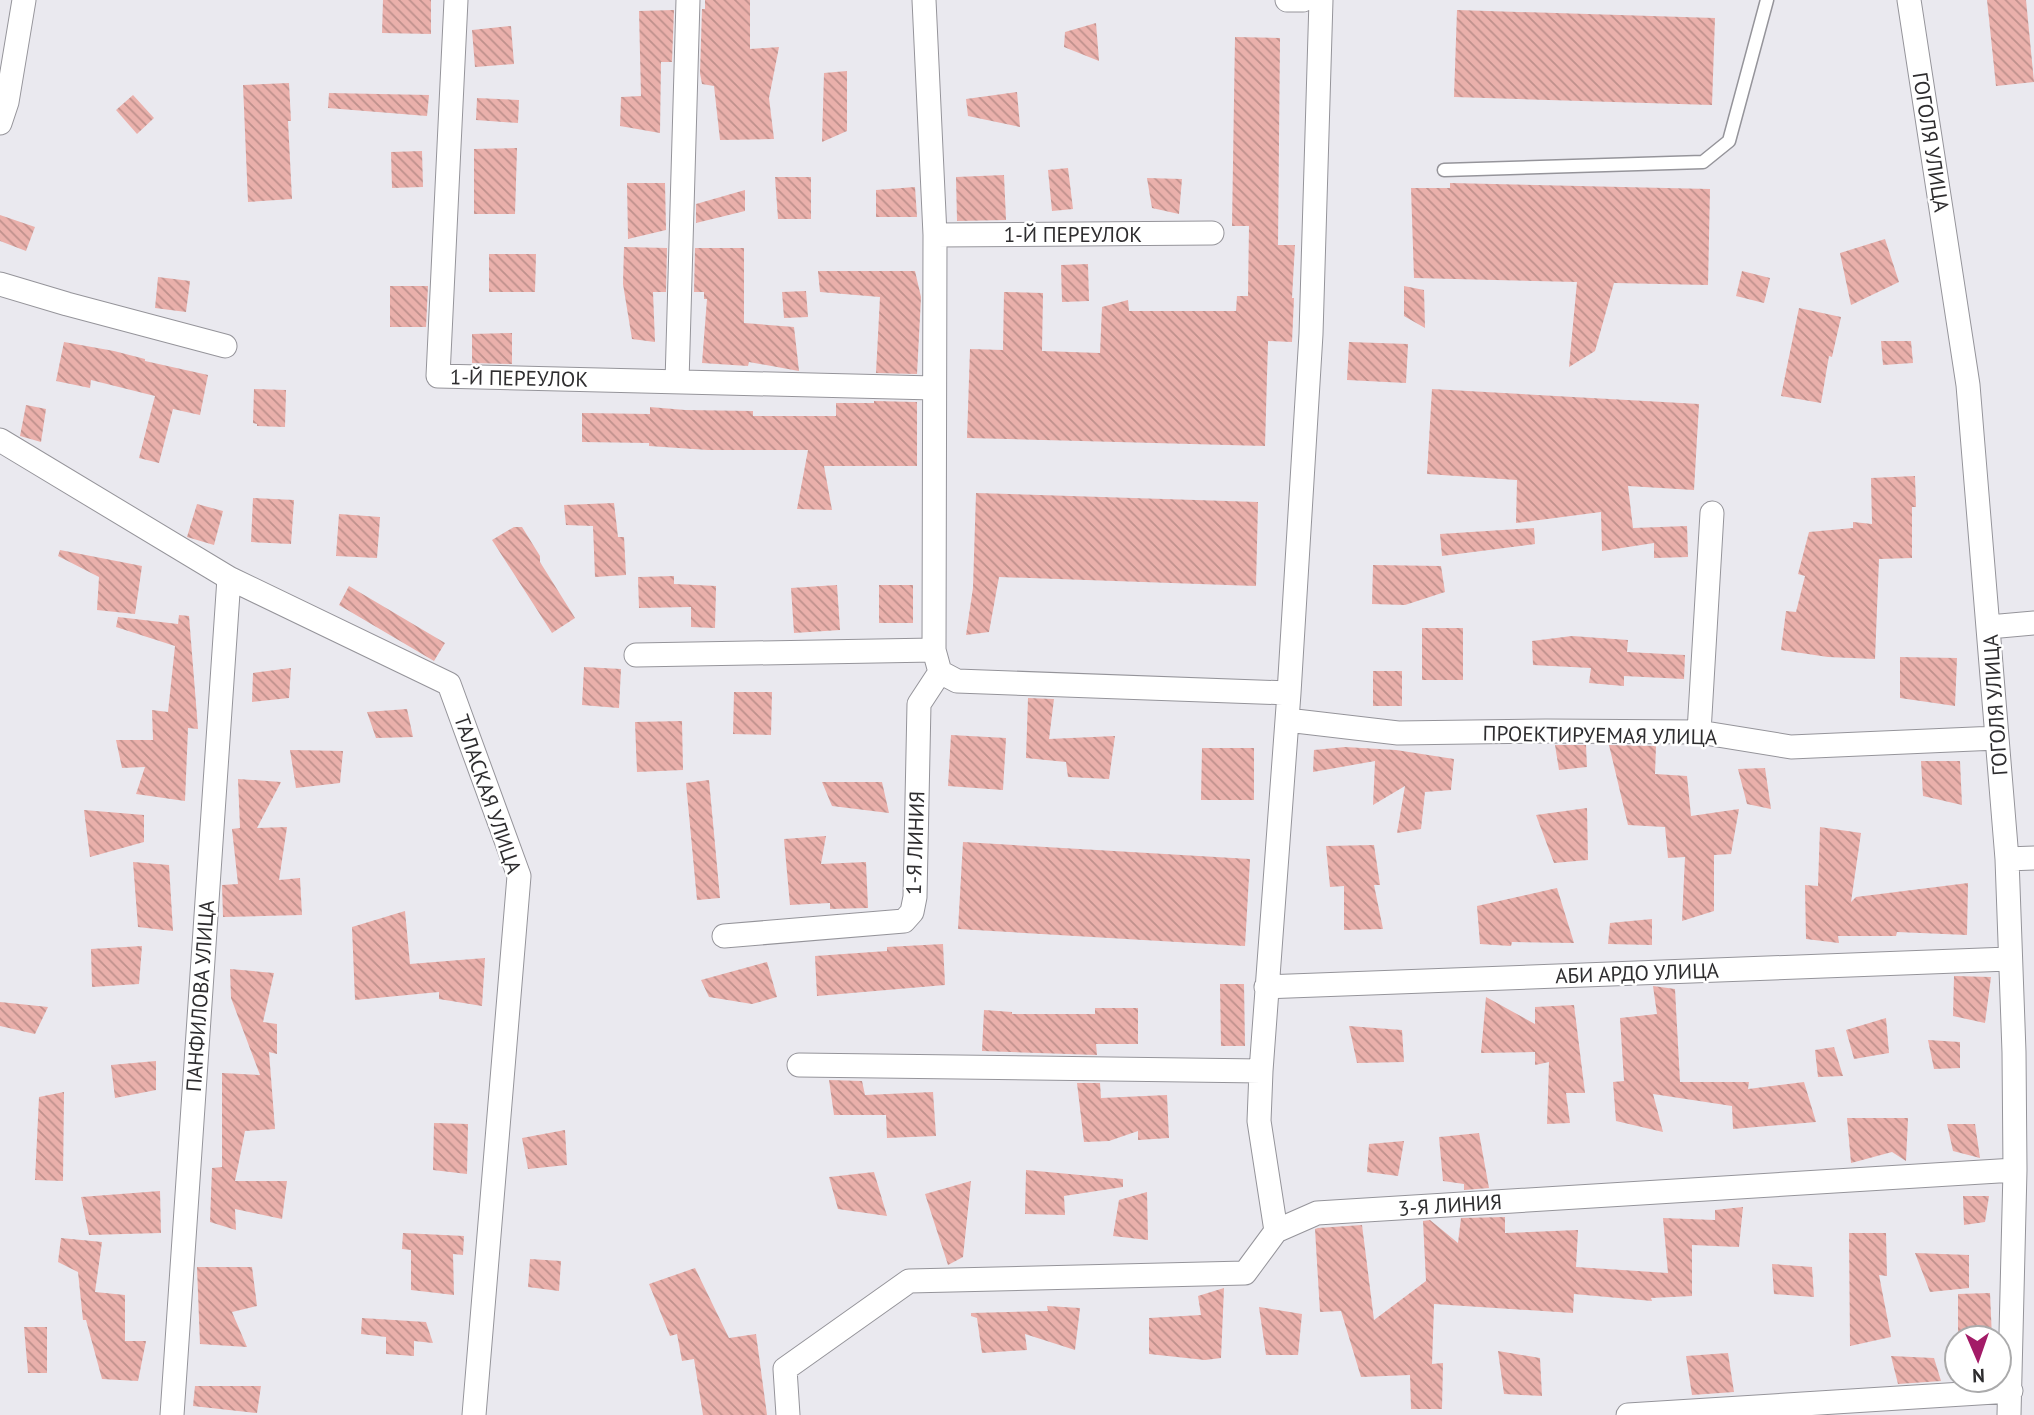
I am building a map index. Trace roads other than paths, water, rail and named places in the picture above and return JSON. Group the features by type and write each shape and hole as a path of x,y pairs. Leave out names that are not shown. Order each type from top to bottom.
{"street":[{"path":"0,123 7,102 24,0"},
{"name":"1-Й ПЕРЕУЛОК","path":"456,0 438,376 934,388"},
{"path":"677,382 688,0"},
{"path":"924,0 935,235 937,661"},
{"path":"1287,0 1303,0"},
{"path":"1276,1231 1259,1121 1311,334 1321,0"},
{"name":"ГОГОЛЯ УЛИЦА","path":"1909,0 1968,385 2007,859 2009,959 2024,1051 2015,1170 2024,1270 2013,1372"},
{"name":"1-Й ПЕРЕУЛОК","path":"935,235 1212,233"},
{"path":"0,284 225,346"},
{"name":"ТАЛАСКАЯ УЛИЦА","path":"0,440 229,578 449,684 519,876 474,1415"},
{"path":"1699,732 1712,513"},
{"name":"ПАНФИЛОВА УЛИЦА","path":"172,1415 229,578"},
{"path":"1989,627 2034,623"},
{"path":"636,655 937,661 957,681 1289,693"},
{"name":"1-Я ЛИНИЯ","path":"724,936 904,921 912,912 915,897 919,704 937,661"},
{"name":"ПРОЕКТИРУЕМАЯ УЛИЦА","path":"1287,720 1398,733 1699,732 1791,747 1997,738"},
{"path":"2007,859 2034,858"},
{"name":"АБИ АРДО УЛИЦА","path":"1266,987 2009,959"},
{"path":"799,1065 1261,1071"},
{"name":"3-Я ЛИНИЯ","path":"788,1415 785,1369 909,1281 1245,1273 1276,1231 1317,1213 2015,1170"},
{"path":"1628,1415 1963,1394"},
{"name":"ГОГОЛЯ УЛИЦА","path":"2009,1415 2011,1394"}],"lane":[{"path":"1444,170 1703,162 1729,141 1767,0"}]}
